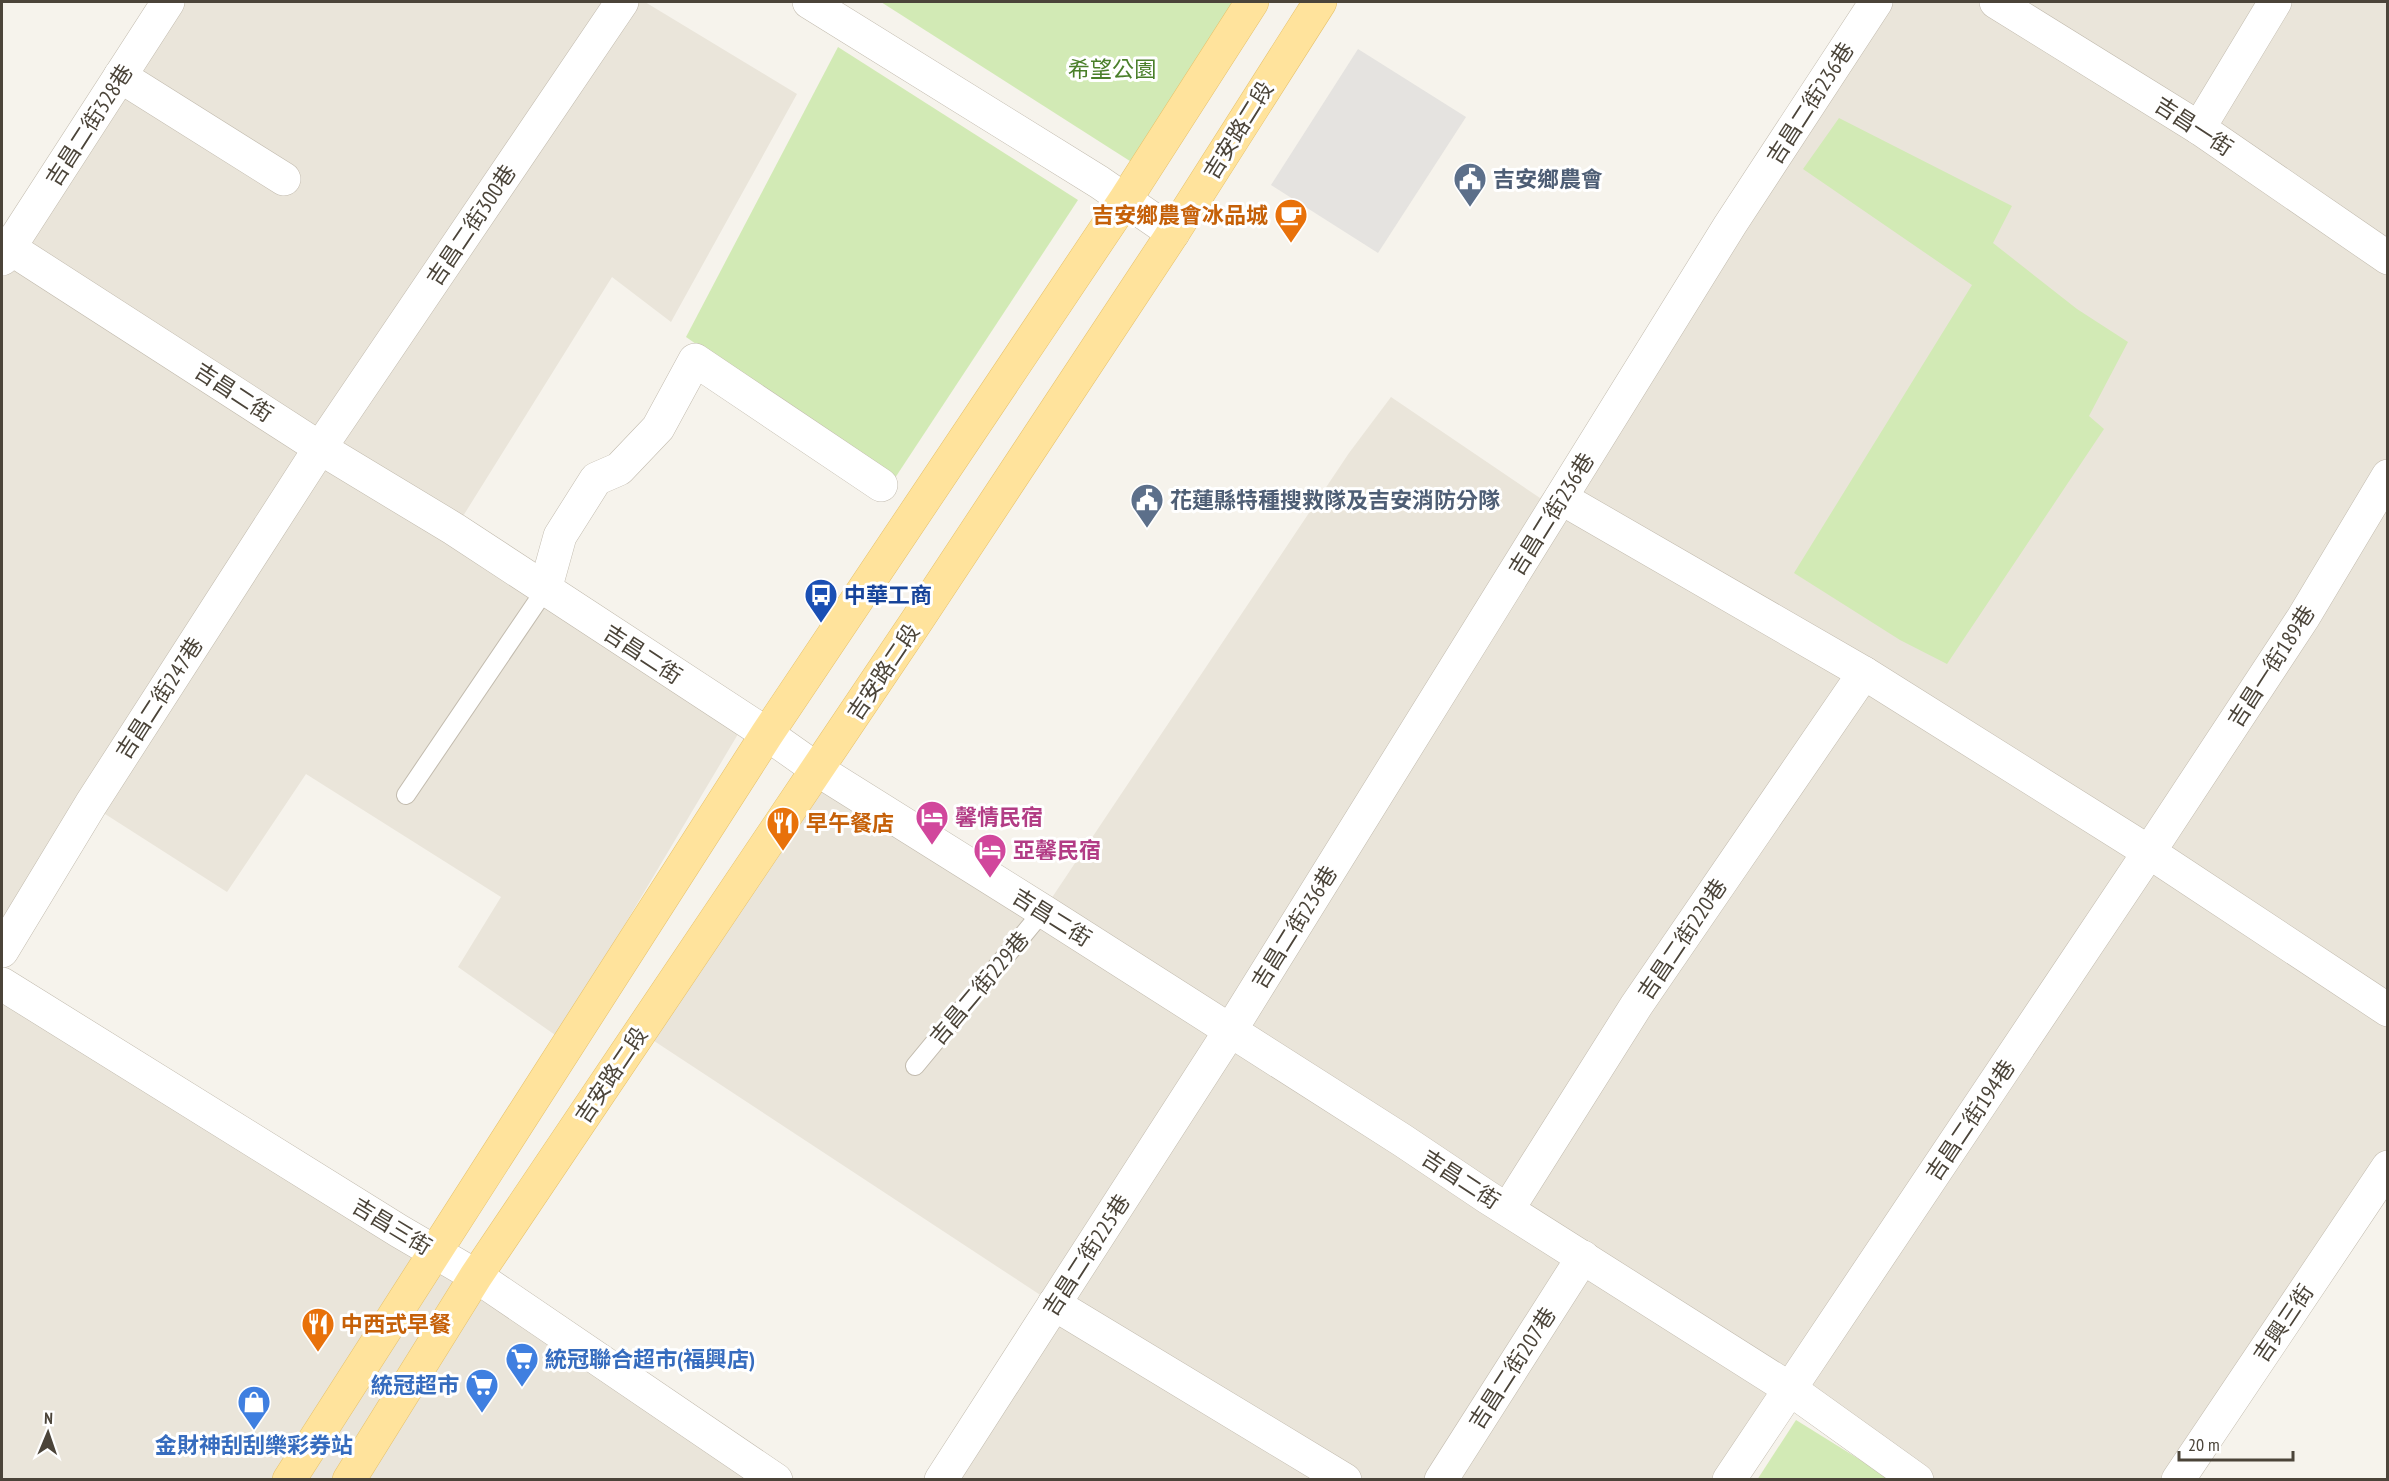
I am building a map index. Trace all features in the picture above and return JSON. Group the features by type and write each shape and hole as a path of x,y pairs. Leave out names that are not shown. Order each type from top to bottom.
{"main road":[{"path":"289,1479 767,734 1125,200 1252,2"},
{"name":"吉安路二段","path":"349,1479 476,1276 818,770 1173,233 1320,2"}],"street":[{"name":"吉昌二街328巷","path":"4,250 168,2"},
{"name":"吉昌二街300巷","path":"320,448 622,2"},
{"path":"809,2 1125,200 1173,233"},
{"name":"吉昌二街236巷","path":"1230,1031 1730,225 1876,2"},
{"name":"吉昌一街","path":"1996,2 2199,128 2388,258"},
{"path":"2199,128 2275,2"},
{"path":"120,76 284,179"},
{"name":"吉昌二街","path":"4,250 454,529 767,734 818,770 1043,911 1790,1389 1917,1479"},
{"path":"545,590 560,536 596,479 619,469 658,428 695,360 881,485"},
{"name":"吉昌二街247巷","path":"2,951 91,804 320,448"},
{"name":"吉昌一街189巷","path":"2149,852 2303,618 2388,476"},
{"path":"1561,498 1864,674 2149,852 2388,1010"},
{"name":"吉昌二街220巷","path":"1508,1209 1636,1006 1864,674"},
{"name":"吉昌二街194巷","path":"1729,1479 2149,852"},
{"name":"吉昌三街","path":"2,984 476,1276 776,1479"},
{"name":"吉昌二街225巷","path":"941,1479 1230,1031"},
{"name":"吉興三街","path":"2178,1479 2388,1167"},
{"name":"吉昌二街207巷","path":"1441,1479 1584,1257"},
{"path":"1054,1304 1345,1479"}],"lane":[{"path":"406,795 545,590"},
{"name":"吉昌二街229巷","path":"915,1066 1043,911"}],"shaded area":[{"path":"174,2 645,2 797,94 671,322 612,277 455,529 744,724 558,1037 458,967 501,897 306,774 227,892 91,805 2,951 2,270"},
{"path":"1877,2 2387,2 2387,1167 2178,1479 1902,1479 1794,1408 1741,1479 941,1479 1054,1304 645,1035 812,784 1043,911 1349,453 1391,397 1540,498"},
{"path":"1358,49 1466,117 1378,253 1271,185"},
{"path":"2,984 775,1479 2,1479"}],"green space":[{"name":"希望公園","path":"881,2 1237,2 1133,163"},
{"path":"838,47 1078,200 893,481 686,337"},
{"path":"1839,118 2012,206 1993,243 2077,309 2128,342 2089,416 2104,429 1947,664 1900,640 1794,573 1972,285 1803,169"},
{"path":"1796,1420 1891,1479 1757,1480"}],"place":[{"name":"吉安鄉農會","path":"1470,208"},
{"name":"吉安鄉農會冰品城","path":"1291,244"},
{"name":"花蓮縣特種搜救隊及吉安消防分隊","path":"1147,529"},
{"name":"中華工商","path":"821,624"},
{"name":"馨情民宿","path":"932,846"},
{"name":"早午餐店","path":"783,852"},
{"name":"亞馨民宿","path":"990,879"},
{"name":"中西式早餐","path":"318,1353"},
{"name":"統冠聯合超市(福興店)","path":"522,1388"},
{"name":"統冠超市","path":"482,1414"},
{"name":"金財神刮刮樂彩券站","path":"254,1431"}]}
